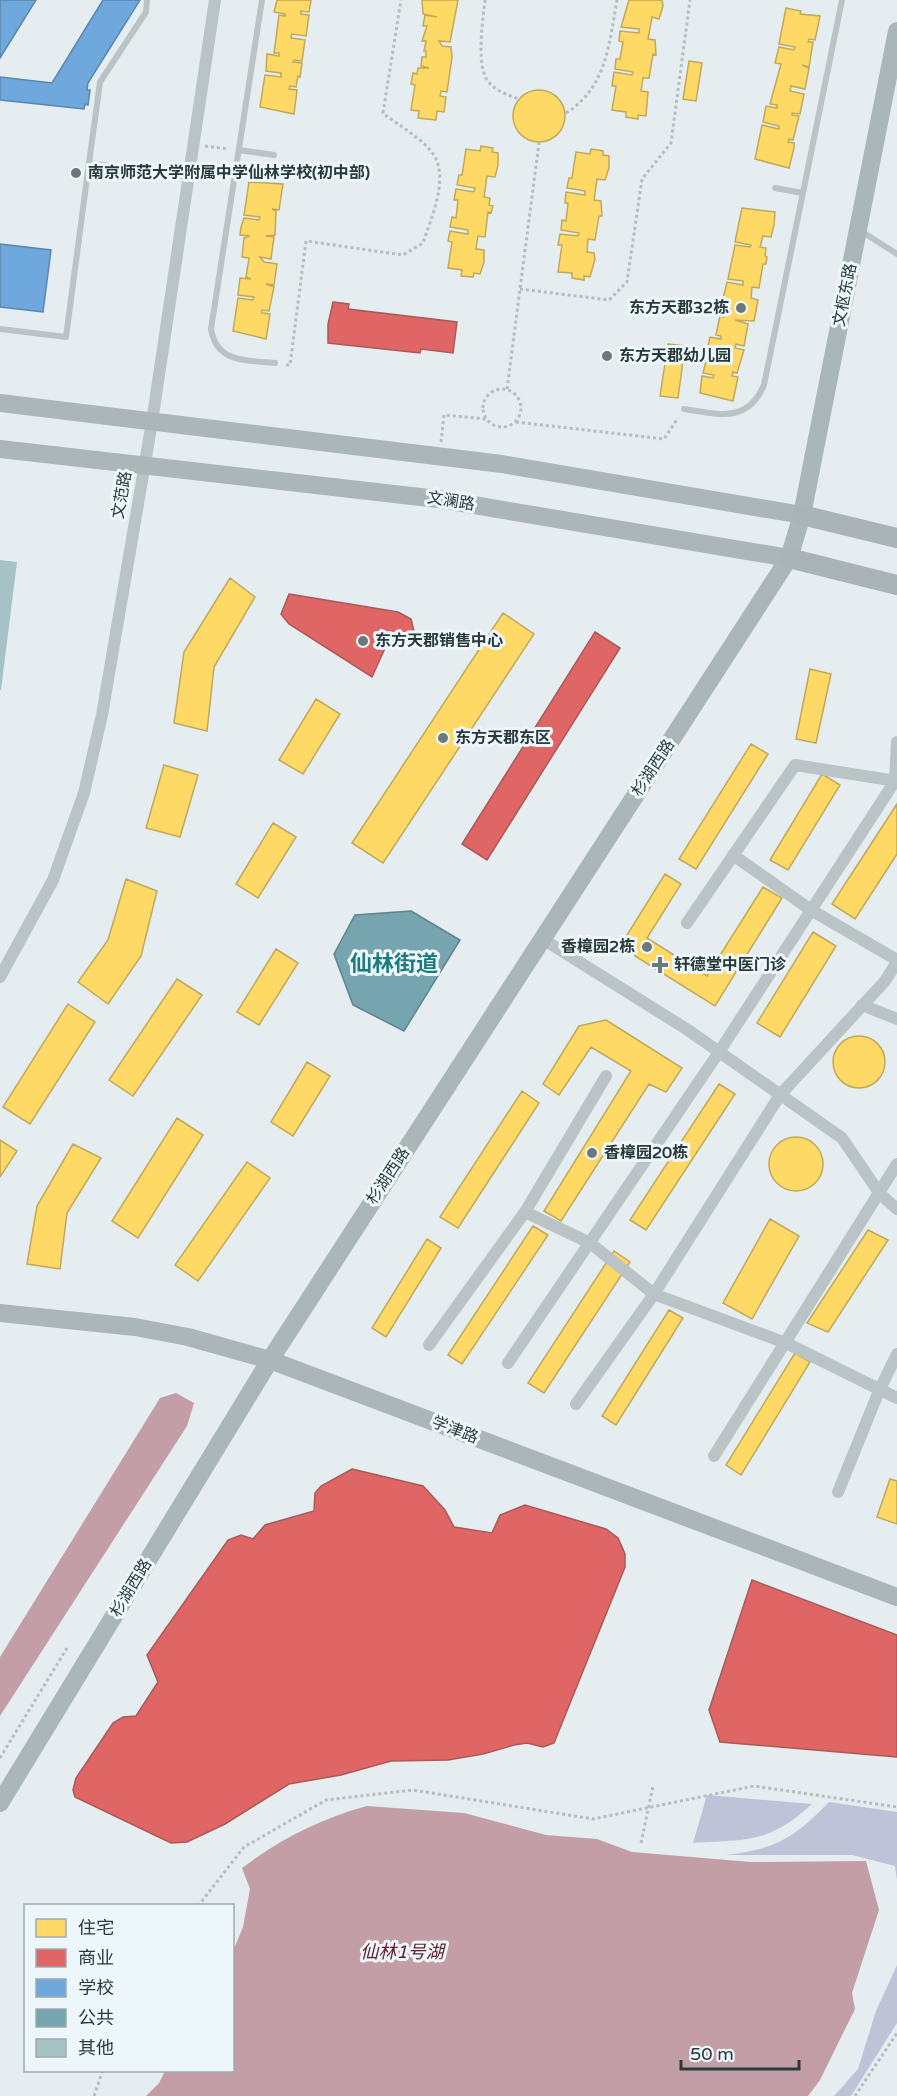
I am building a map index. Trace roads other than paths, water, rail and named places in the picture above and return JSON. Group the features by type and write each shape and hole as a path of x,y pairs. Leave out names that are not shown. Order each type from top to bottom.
{"main road":[{"path":"802,515 897,537"},
{"name":"文澜路","path":"789,558 897,585"}],"street":[{"name":"文范路","path":"0,977 53,880 84,793 102,715 152,422 215,0"},
{"name":"文枢东路","path":"789,558 802,515 897,31"},
{"path":"0,403 440,455 802,515"},
{"name":"文澜路","path":"0,448 438,499 789,558"},
{"name":"杉湖西路","path":"0,1803 270,1360 789,558"},
{"path":"508,1363 719,1052 896,781 897,742"},
{"path":"687,923 795,765 896,781"},
{"path":"576,1404 654,1294 780,1095 862,1005 897,961 811,910 733,855"},
{"path":"541,938 719,1052 842,1138 880,1194 897,1209"},
{"path":"862,1005 897,1020"},
{"path":"429,1345 525,1212 606,1076"},
{"path":"714,1456 897,1164"},
{"path":"525,1212 590,1243 654,1294 786,1343 897,1398"},
{"name":"学津路","path":"0,1313 135,1328 188,1338 270,1360 897,1597"},
{"path":"838,1492 879,1391 897,1354"}],"lane":[{"path":"0,329 66,337 100,82 146,12 147,0"},
{"path":"262,0 212,322 213,337 219,350 230,358 275,363"},
{"path":"684,409 725,415 733,414 748,406 760,393 842,0"},
{"path":"239,150 274,155"},
{"path":"89,163 188,177"},
{"path":"775,189 803,193"},
{"path":"858,229 897,254"}],"water":[{"path":"176,1393 194,1403 187,1426 0,1716 0,1657 160,1398"},
{"name":"仙林1号湖","path":"367,1806 464,1813 546,1835 597,1839 632,1852 751,1862 866,1861 879,1910 852,1993 855,2009 820,2080 808,2096 146,2096 159,2083 164,2072 234,2072 234,1949 243,1927 250,1889 242,1868 272,1847 333,1817"}],"place":[{"name":"南京师范大学附属中学仙林学校(初中部)","path":"76,173"},
{"name":"东方天郡32栋","path":"741,308"},
{"name":"东方天郡幼儿园","path":"607,356"},
{"name":"东方天郡销售中心","path":"363,641"},
{"name":"东方天郡东区","path":"443,738"},
{"name":"香樟园2栋","path":"647,947"},
{"name":"轩德堂中医门诊","path":"660,965"},
{"name":"香樟园20栋","path":"592,1153"}],"district":[{"name":"仙林街道","path":"394,964"}]}
